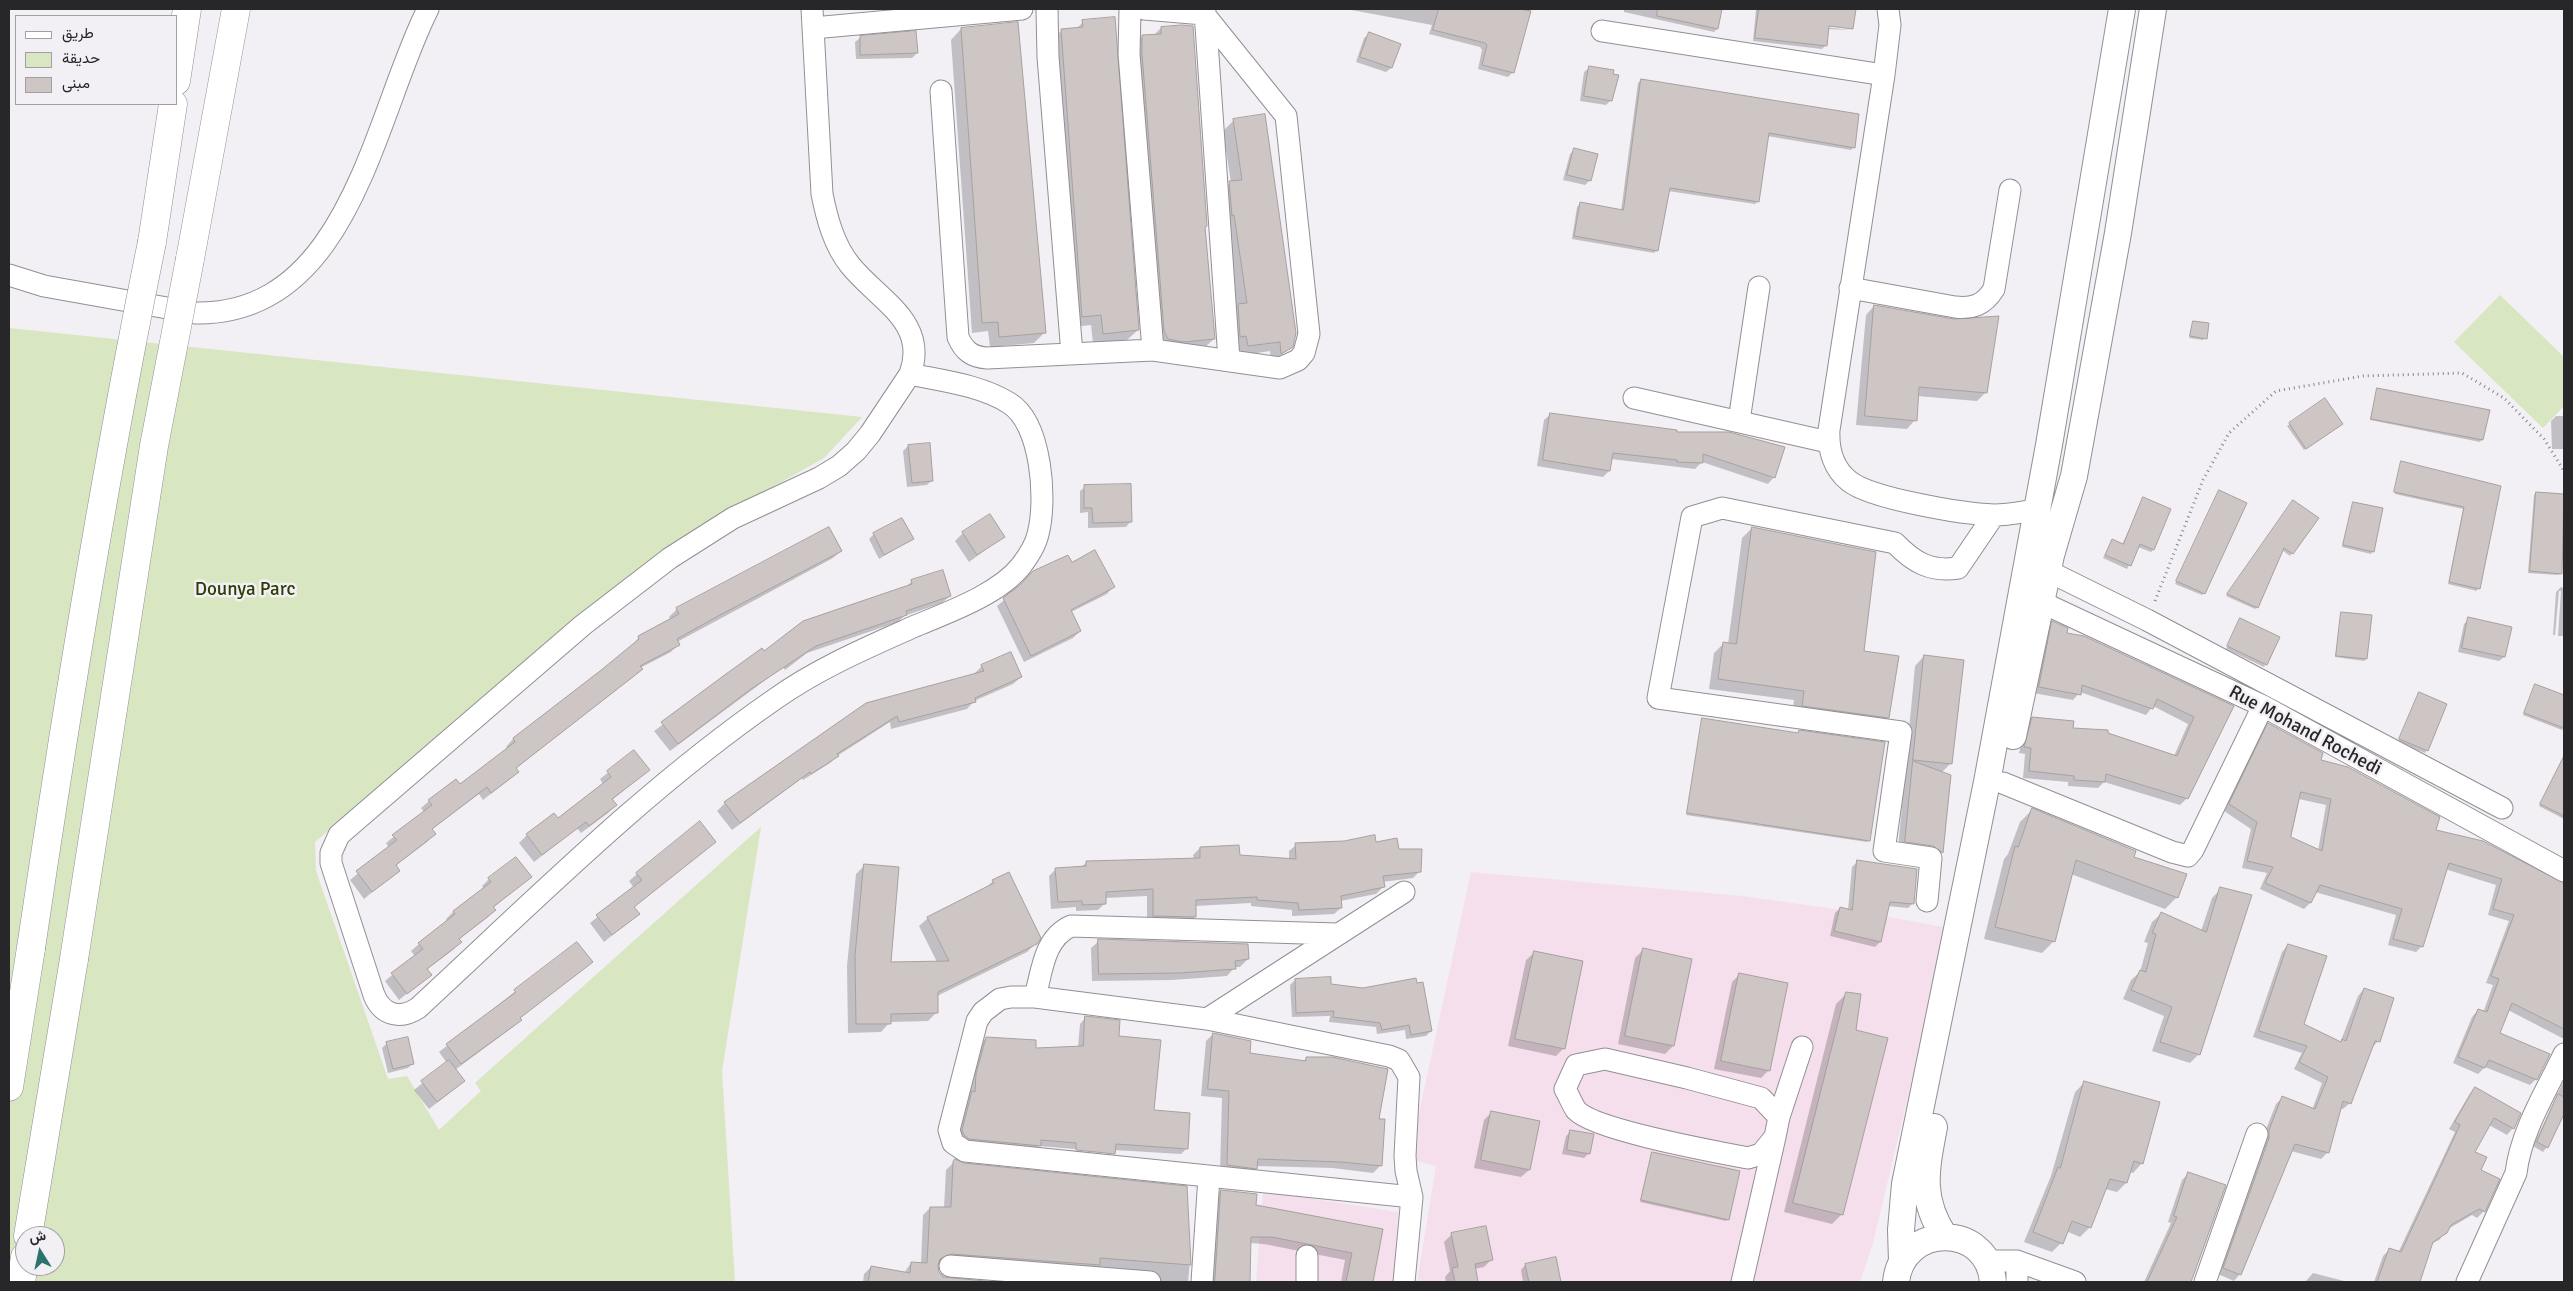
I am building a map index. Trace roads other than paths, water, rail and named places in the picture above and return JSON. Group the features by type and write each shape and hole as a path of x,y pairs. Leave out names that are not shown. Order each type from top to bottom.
{"highway":[{"path":"30,1226 74,959 153,456 236,9"},
{"path":"178,67 186,10"},
{"path":"9,1087 62,739 119,402 152,242 173,105"}],"main road":[{"path":"1899,1272 1904,1184 1988,782 2093,190 2122,9"},
{"path":"1944,1237 1932,1216 1928,1204 1926,1192 1927,1166 2041,602 2074,476 2118,232 2153,9"},
{"path":"1899,1272 1913,1248 1928,1240 1944,1237 1969,1243 1990,1272"}],"street":[{"path":"9,276 44,286 195,313 217,314 234,310 266,297 295,279 319,250 335,226 359,181 379,138 410,51 428,9"},
{"path":"910,374 976,389 1011,404 1028,426 1040,464 1042,504 1038,536 1021,567 1001,584 964,604 832,665 776,698 678,773 590,848 418,1008 404,1015 389,1013 382,1009 374,995 331,863 331,853 339,835 583,625 670,558 733,518 819,478 838,466 856,451 870,434 910,374 915,360 916,346 913,336 896,312 850,265 837,244 828,221 822,194 813,19 1022,9"},
{"path":"1047,9 1048,57 1072,354"},
{"path":"1130,9 1129,54 1153,350"},
{"path":"1144,9 1205,11"},
{"path":"1888,9 1890,25 1884,75 1828,442 1832,457 1839,471 1850,482 1880,496 1972,513 1994,515 2036,510"},
{"path":"941,91 958,337 961,345 972,355 979,357 1153,350 1270,367 1290,365 1304,353 1309,334 1286,116 1205,11"},
{"path":"1205,11 1228,360"},
{"path":"1602,30 1884,75"},
{"path":"1850,288 1955,307 1978,306 1988,299 1994,289 2010,190"},
{"path":"1739,421 1760,288"},
{"path":"1634,398 1828,442"},
{"path":"1928,901 1931,858 1884,850 1901,732 1658,698 1692,517 1722,508 1895,543 1914,561 1945,570 1958,568 1994,515"},
{"path":"2048,571 2147,620 2502,808"},
{"name":"Rue Mohand Rochedi","path":"2041,602 2263,706 2564,870"},
{"path":"2003,783 2172,852 2188,856 2193,850 2263,706"},
{"path":"1207,1019 1404,892"},
{"path":"1035,998 1048,947 1057,934 1071,926 1337,934"},
{"path":"1404,1282 1412,1197 1406,1171 1405,1156 1409,1077 1399,1060 1388,1056 1207,1019 1035,998 1011,997 1000,999 990,1004 977,1021 950,1123 950,1137 954,1143 965,1151 1412,1197"},
{"path":"1742,1282 1777,1127 1802,1047"},
{"path":"2467,1282 2516,1173 2518,1158 2530,1125 2564,1054"},
{"path":"1605,1058 1761,1098 1777,1127 1761,1154 1748,1158 1657,1139 1610,1126 1577,1111 1566,1089 1576,1065 1605,1058"},
{"path":"2205,1282 2257,1134"},
{"path":"1202,1282 1209,1177"},
{"path":"1307,1256 1307,1282"},
{"path":"2017,1261 2017,1282"},
{"path":"1990,1272 2017,1261 2075,1282"},
{"path":"950,1266 1150,1282"}],"park label":[{"name":"Dounya Parc","path":"245,590"}]}
